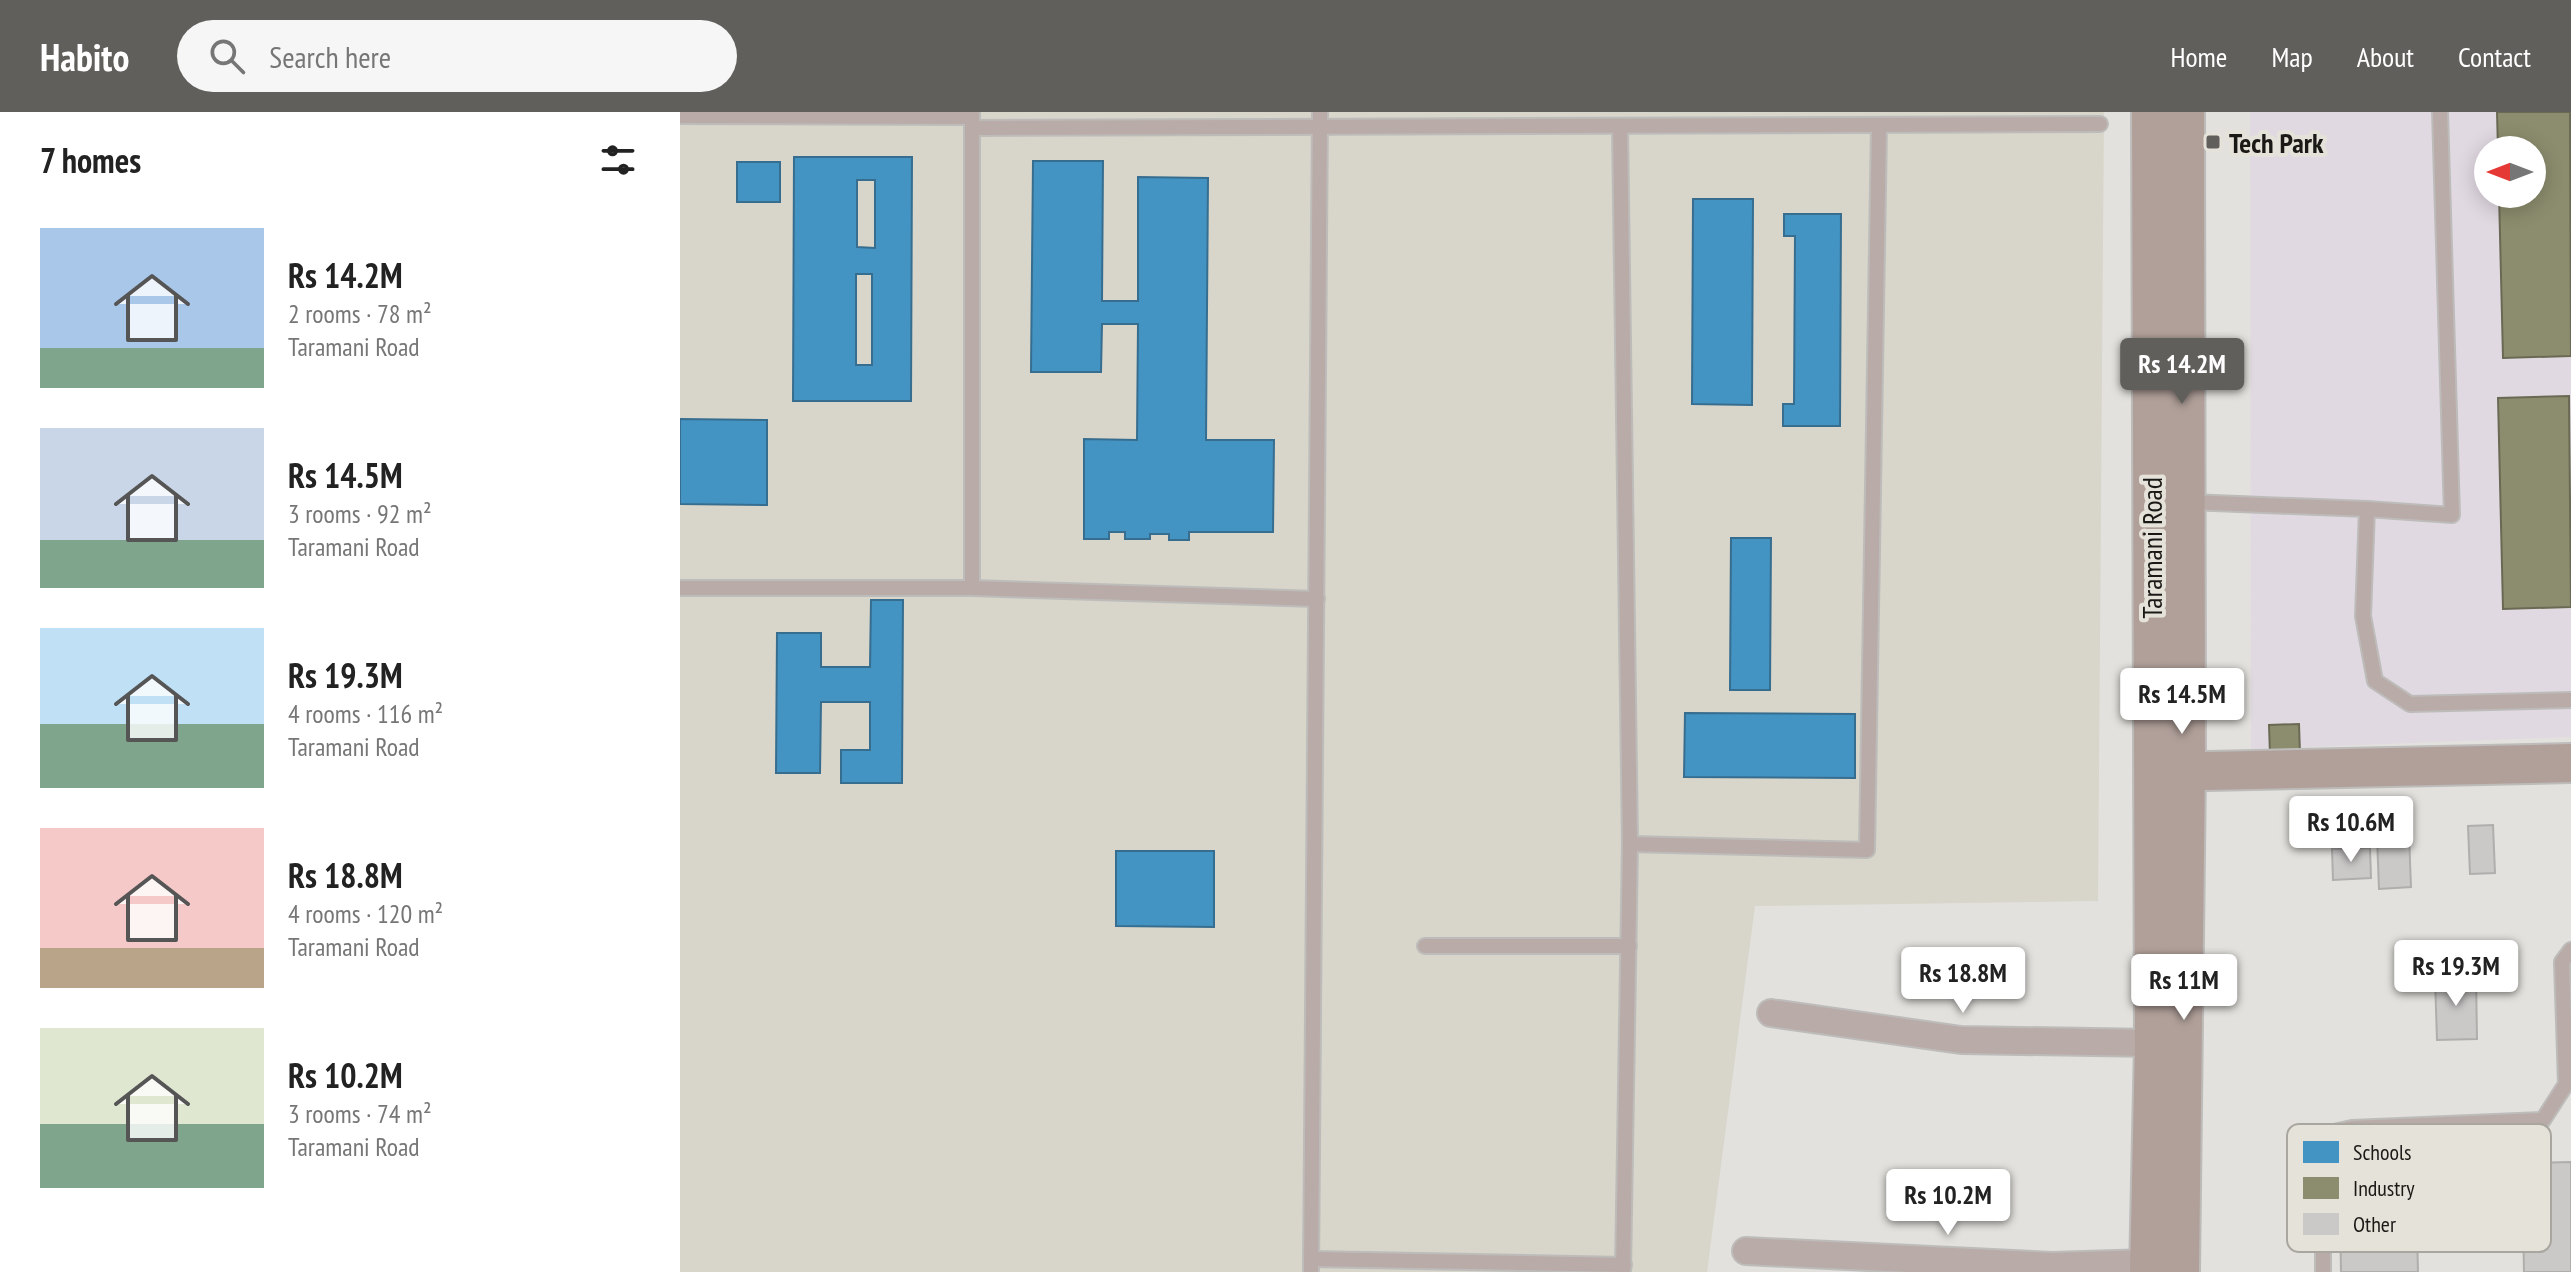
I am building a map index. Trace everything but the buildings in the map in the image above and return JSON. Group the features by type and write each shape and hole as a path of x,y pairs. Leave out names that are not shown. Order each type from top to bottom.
{"street":[{"name":"Taramani Road","path":"2151,112 2168,772 2160,1269"},
{"name":"Taramani Road","path":"2160,1269 2154,1043 2185,502 2185,112"},
{"path":"2168,772 2571,763"},
{"path":"1771,1013 1961,1040 2154,1043"},
{"path":"1746,1251 2160,1269"}],"lane":[{"path":"2185,502 2452,515 2440,112"},
{"path":"680,116 1320,120 1620,127 1879,126 2010,119 2100,124"},
{"path":"972,119 972,588"},
{"path":"1320,120 1311,1266 1624,1268 1630,844 1620,127"},
{"path":"1630,844 1867,850 1879,126"},
{"path":"2367,509 2363,616 2375,681 2410,704 2571,700"},
{"path":"680,588 972,588 1317,599"},
{"path":"1425,946 1629,946"},
{"path":"2448,1124 2543,1120 2568,1084 2562,962 2571,950"}],"shaded area":[{"path":"680,112 2104,112 2098,901 1755,906 1707,1272 680,1272"},
{"path":"2250,112 2571,112 2571,737 2251,749"}],"place":[{"name":"Tech Park","path":"2213,142"}]}
